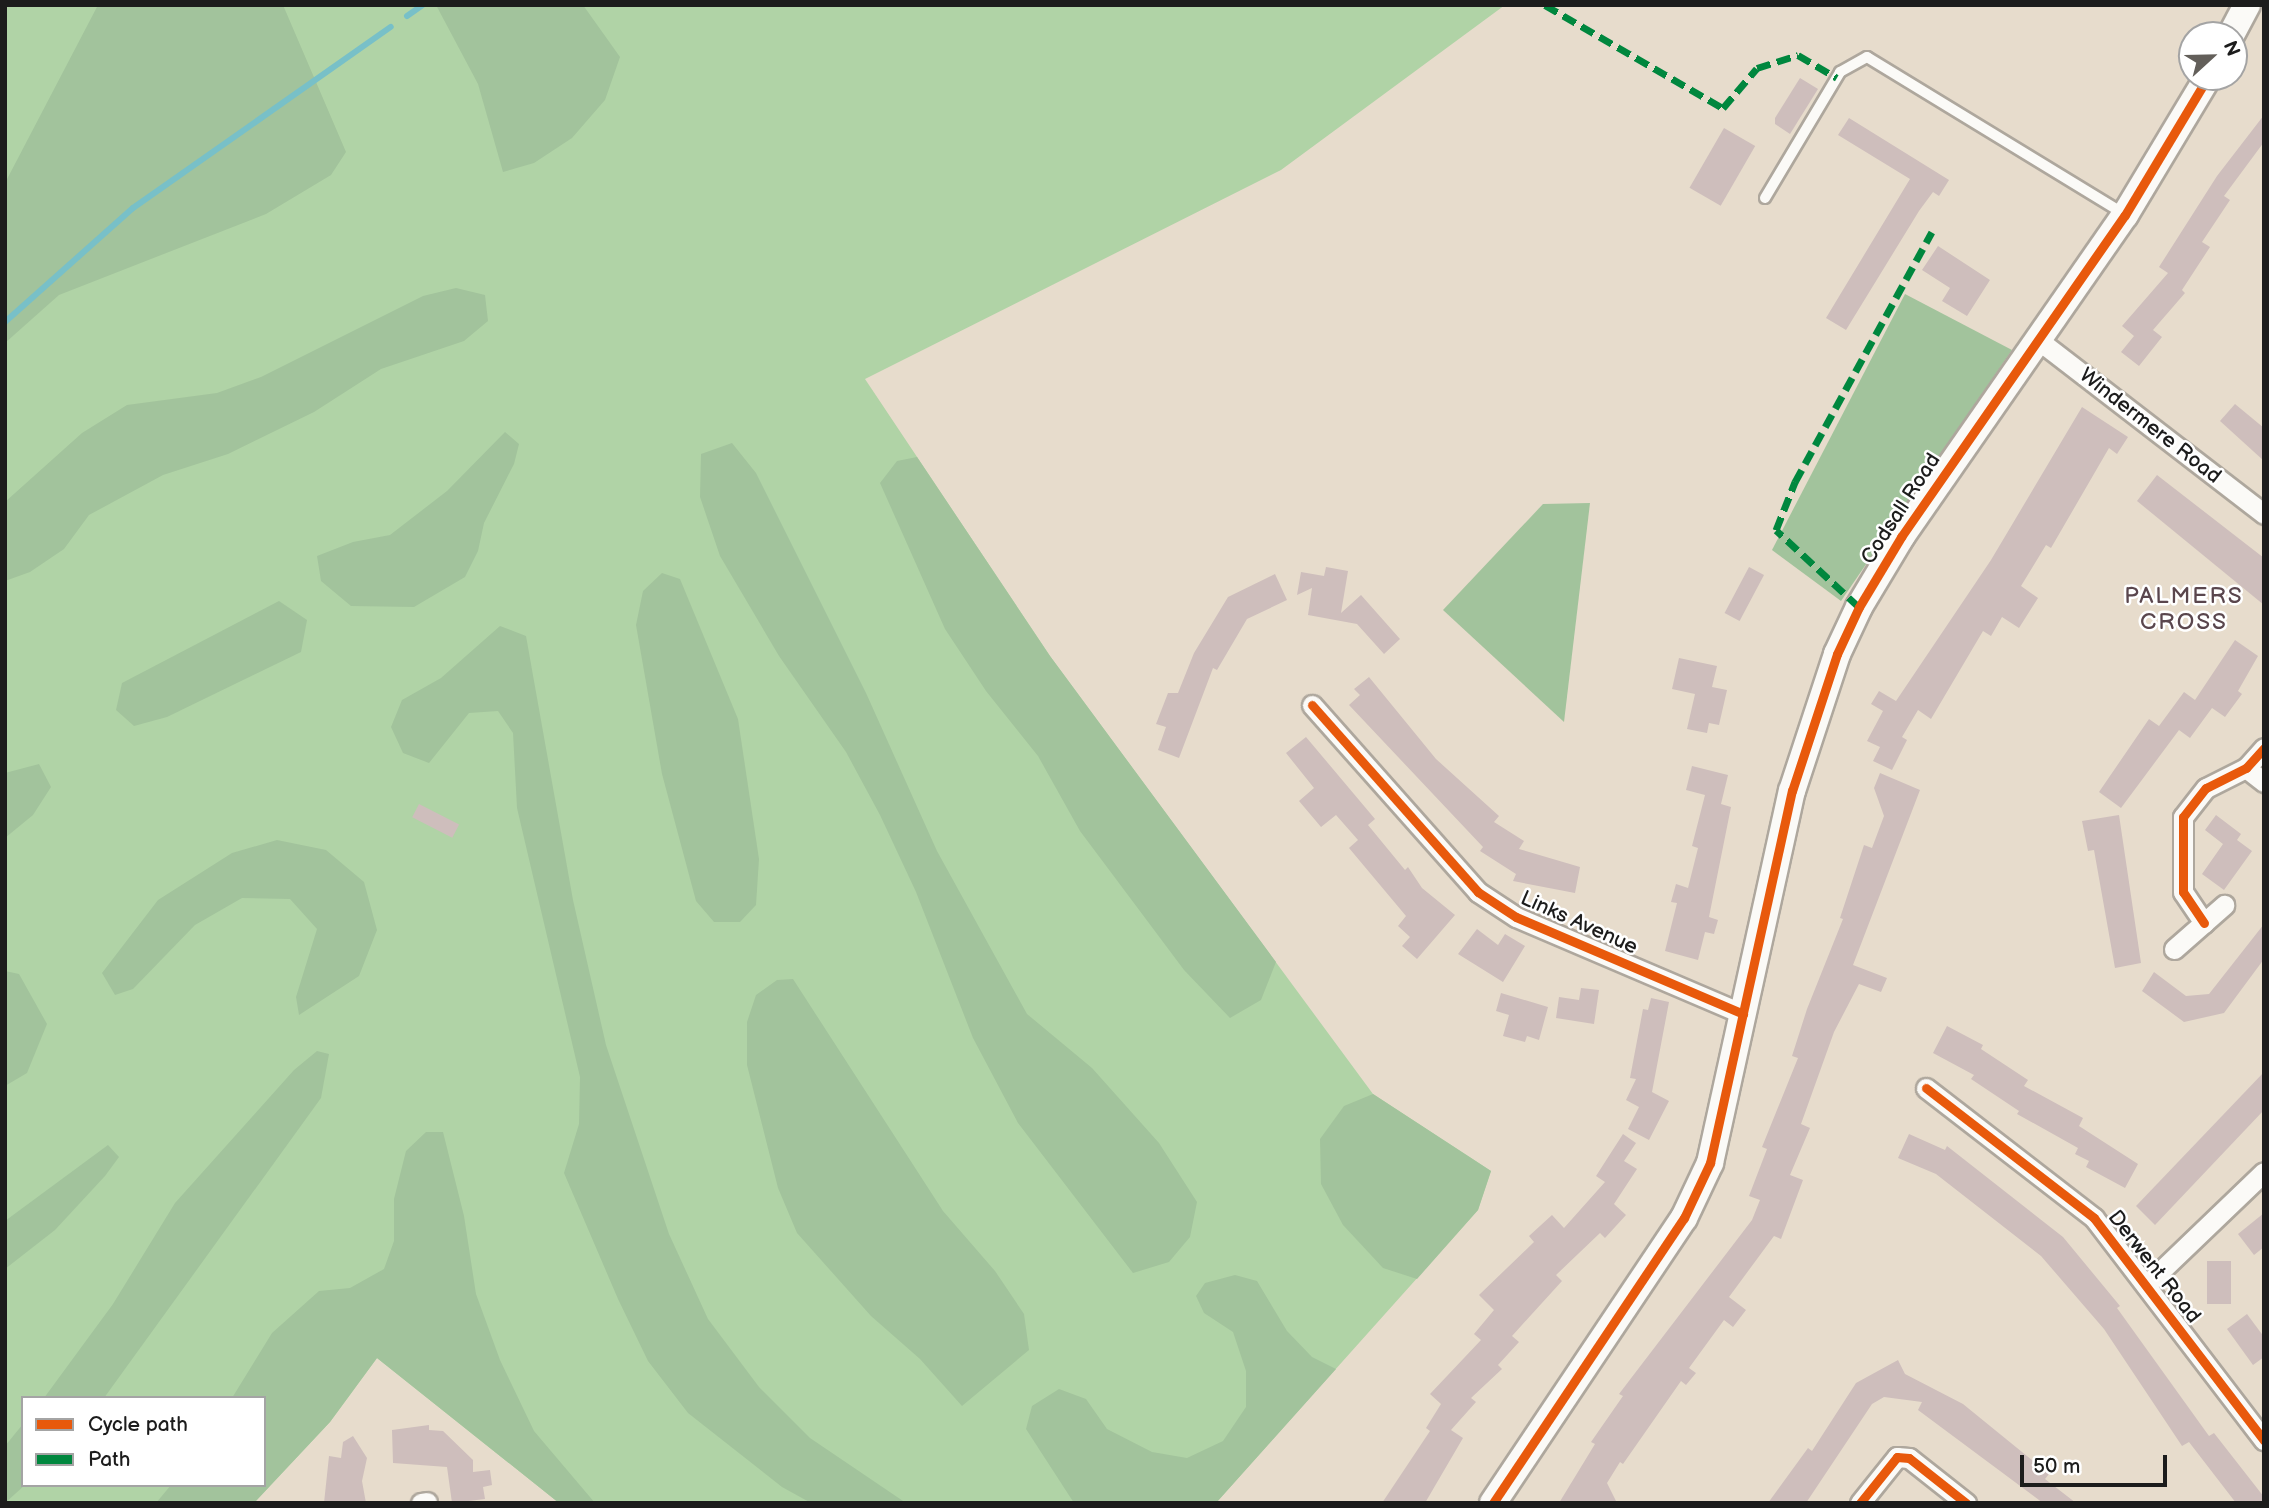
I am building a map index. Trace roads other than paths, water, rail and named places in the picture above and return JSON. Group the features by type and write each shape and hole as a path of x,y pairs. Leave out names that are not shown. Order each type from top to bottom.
{"street":[{"path":"2239,21 2248,5"},
{"name":"Codsall Road","path":"1493,1503 1684,1218 1710,1163 1792,791 1837,654 1858,607 1900,537 2125,215 2200,91"},
{"name":"Windermere Road","path":"2037,339 2264,514"},
{"name":"Links Avenue","path":"1312,705 1478,892 1516,917 1743,1014"},
{"path":"2204,923 2183,892 2183,817 2206,788 2246,768 2264,748"},
{"path":"2246,768 2264,782"},
{"path":"2174,949 2224,905"},
{"name":"Derwent Road","path":"1926,1088 2094,1218 2264,1440"},
{"path":"2146,1285 2264,1172"},
{"path":"1860,1503 1897,1457 1909,1458 1966,1503"}],"lane":[{"path":"1765,198 1840,72 1867,57 2125,215"}],"waterway":[{"path":"407,16 423,5"},
{"path":"5,322 133,208 391,27"}],"district":[{"name":"PALMERS CROSS","path":"2184,609"}]}
